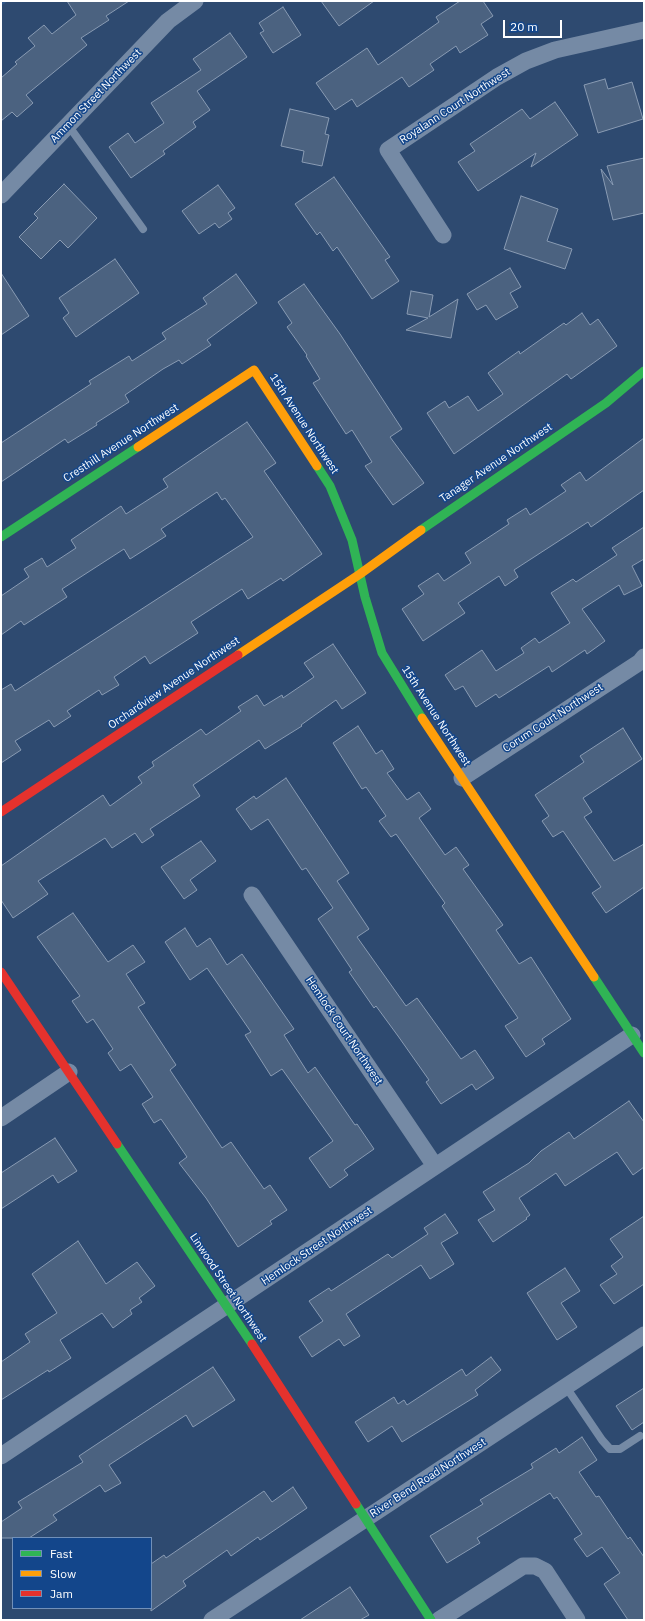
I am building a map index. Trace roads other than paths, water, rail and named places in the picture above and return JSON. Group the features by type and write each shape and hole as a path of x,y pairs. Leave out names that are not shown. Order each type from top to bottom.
{"street":[{"name":"Ammon Street Northwest","path":"1,196 168,21 195,1"},
{"name":"Royalann Court Northwest","path":"443,236 388,150 497,77 526,61 555,50 644,30"},
{"name":"Cresthill Avenue Northwest","path":"1,537 254,370"},
{"name":"15th Avenue Northwest","path":"254,370 330,486 352,540 364,597 382,654 404,692 644,1053"},
{"name":"Tanager Avenue Northwest","path":"360,574 442,515 606,403 644,371"},
{"name":"Orchardview Avenue Northwest","path":"1,812 360,574"},
{"name":"Corum Court Northwest","path":"462,778 640,662 644,657"},
{"name":"Hemlock Court Northwest","path":"252,895 435,1166"},
{"name":"Linwood Street Northwest","path":"1,972 227,1306 431,1620"},
{"name":"Hemlock Street Northwest","path":"1,1456 632,1035"},
{"path":"1,1118 69,1072"},
{"name":"River Bend Road Northwest","path":"212,1620 644,1335"},
{"path":"439,1620 523,1566 535,1566 545,1571 577,1620"}],"lane":[{"path":"68,125 143,229"},
{"path":"566,1387 602,1440 610,1449 620,1449 640,1436"}]}
